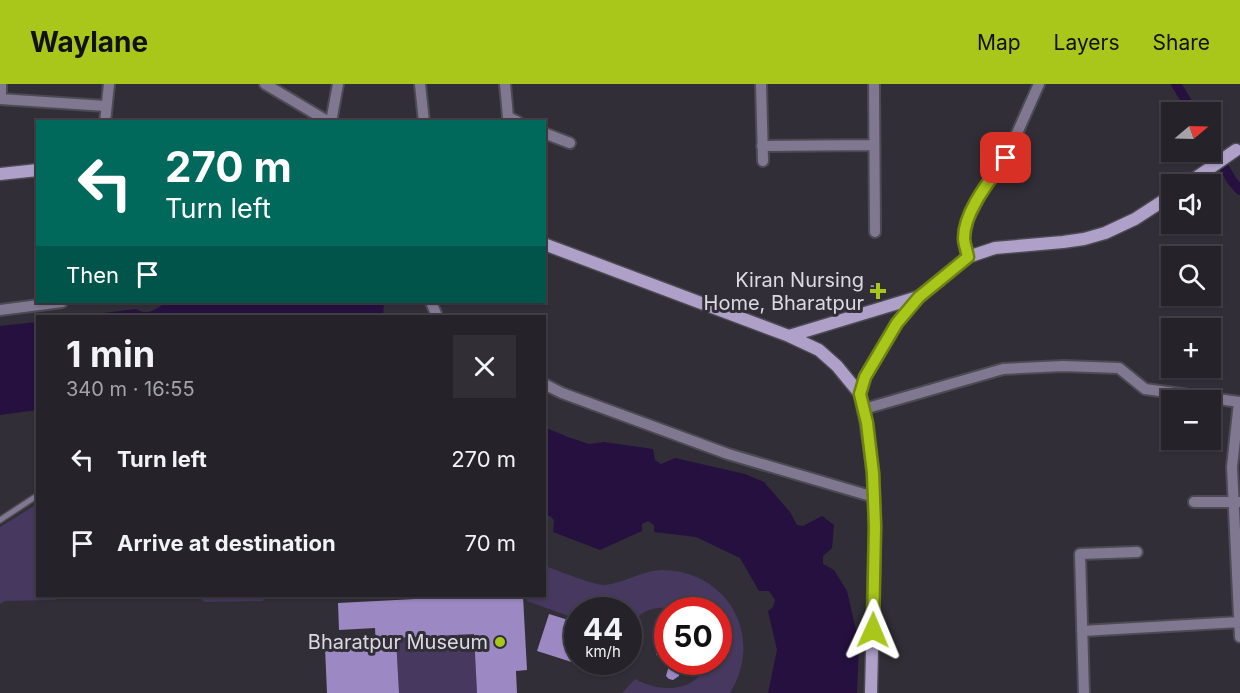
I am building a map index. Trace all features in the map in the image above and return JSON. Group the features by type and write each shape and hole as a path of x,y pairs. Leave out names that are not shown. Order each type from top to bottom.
{"main road":[{"path":"1201,174 1239,148"},
{"path":"0,174 36,170"},
{"path":"860,394 865,377 897,323 919,297 968,257 994,248 1084,239 1105,233 1135,219 1161,202"},
{"path":"546,245 789,336 819,350 837,366 860,394 873,473 874,496 871,693"},
{"path":"789,336 919,297"}],"street":[{"path":"1,84 1,99 106,106"},
{"path":"105,120 110,84"},
{"path":"265,84 327,120"},
{"path":"330,120 338,84"},
{"path":"420,84 424,120"},
{"path":"505,84 508,117 514,120"},
{"path":"761,84 763,161"},
{"path":"874,84 875,232"},
{"path":"968,257 964,238 968,219 1006,158 1039,84"},
{"path":"546,134 570,144"},
{"path":"762,146 874,145"},
{"path":"0,310 54,303"},
{"path":"864,409 1003,369 1063,366 1119,368 1145,389 1240,402 1232,467 1237,502 1240,637"},
{"path":"546,385 562,393 728,454 874,496"},
{"path":"1194,502 1237,502"},
{"path":"1084,693 1080,554 1137,552"},
{"path":"1082,631 1240,622"}],"lane":[{"path":"0,520 36,496"}],"shaded area":[{"path":"164,303 384,303 383,315 87,315 136,309 144,312 155,310"},
{"path":"36,322 36,410 0,415 0,326"},
{"path":"546,428 589,444 604,442 653,449 655,460 661,464 675,458 745,474 764,482 790,512 797,525 803,526 822,516 834,525 832,548 823,556 823,564 834,570 847,591 859,643 857,693 768,693 777,650 768,611 773,607 775,600 769,591 759,591 740,558 696,537 654,532 654,525 648,521 642,524 642,531 600,550 553,532 554,520 546,516"},
{"path":"36,505 36,597 60,597 55,600 5,601 0,604 0,527"},
{"path":"546,566 600,585 612,584 648,572 663,570 686,573 706,582 724,597 654,597 654,609 642,614 642,597 564,597 564,614 527,601 525,597 546,597"},
{"path":"198,597 265,597 263,601 205,602"},
{"path":"732,608 741,630 743,650 740,672 730,693 622,693 635,679 655,687 666,688 686,685 699,675 732,675"},
{"path":"474,634 477,693 399,693 396,638"}],"building":[{"path":"871,285 883,287 881,296 869,294"},
{"name":"Bharatpur Museum","path":"454,597 523,597 527,670 516,671 517,693 477,693 474,634 396,638 399,693 327,693 325,648 376,646 375,628 339,630 338,603"},
{"path":"549,614 564,619 564,660 537,651"},
{"path":"666,675 679,675 673,680"}],"waterway":[{"path":"1176,84 1187,102"},
{"path":"1221,162 1240,190"}],"place":[{"name":"Kiran Nursing Home, Bharatpur","path":"878,291"},
{"name":"Bharatpur Museum","path":"500,642"}],"route":[{"path":"873,630 875,526 873,473 867,423 860,394 865,377 897,323 919,297 968,257 964,238 968,219 1006,158"}]}
